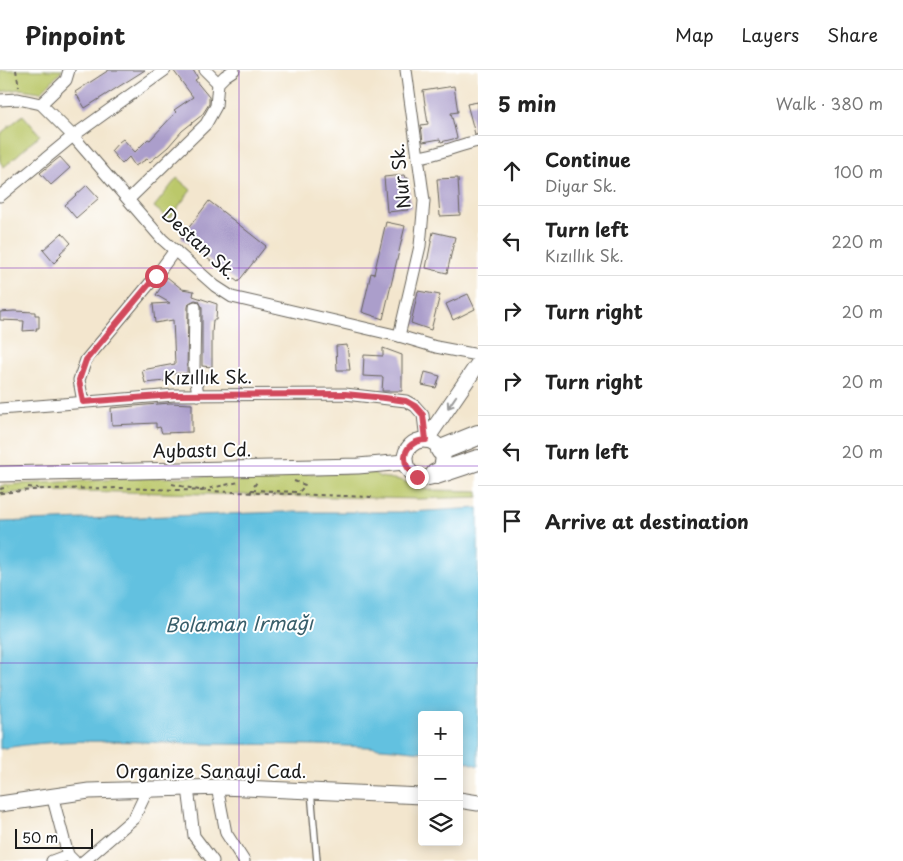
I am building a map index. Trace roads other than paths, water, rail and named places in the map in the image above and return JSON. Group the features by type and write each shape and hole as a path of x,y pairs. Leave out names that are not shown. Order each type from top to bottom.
{"highway":[{"path":"434,445 478,435"},
{"path":"436,474 478,460"}],"main road":[{"path":"434,445 478,364"},
{"path":"415,442 434,445 443,463 436,474 430,478 417,477 407,468 405,462 407,451 415,442"},
{"name":"Aybastı Cd.","path":"0,474 358,466 405,462"},
{"name":"Organize Sanayi Cad.","path":"0,804 89,791 217,787 418,796"},
{"path":"463,801 478,803"}],"street":[{"path":"0,100 18,99 42,104 66,80 70,70"},
{"path":"0,196 72,136 165,70"},
{"path":"205,70 218,83"},
{"path":"129,199 206,124 216,106 218,83 234,70"},
{"name":"Nur Sk.","path":"399,336 420,246 424,201 406,70"},
{"name":"Destan Sk.","path":"42,104 129,199 162,239 214,286 232,297 399,336 436,347 478,355"},
{"path":"418,157 447,151 478,141"},
{"path":"83,402 79,380 86,360 156,276 175,250"},
{"path":"195,307 194,367 198,395"},
{"name":"Kızıllık Sk.","path":"0,409 198,395 345,394 406,401 415,406 423,415 434,445"},
{"path":"217,787 226,833 244,861"},
{"path":"188,788 194,836 213,861"},
{"path":"84,861 134,818 148,789"},
{"path":"52,795 71,858 52,861"}],"lane":[{"path":"311,791 317,861"}],"water":[{"name":"Bolaman Irmağı","path":"478,508 478,766 463,760 463,711 418,711 418,752 342,746 104,741 25,745 0,749 0,522 283,512 411,512"}]}
